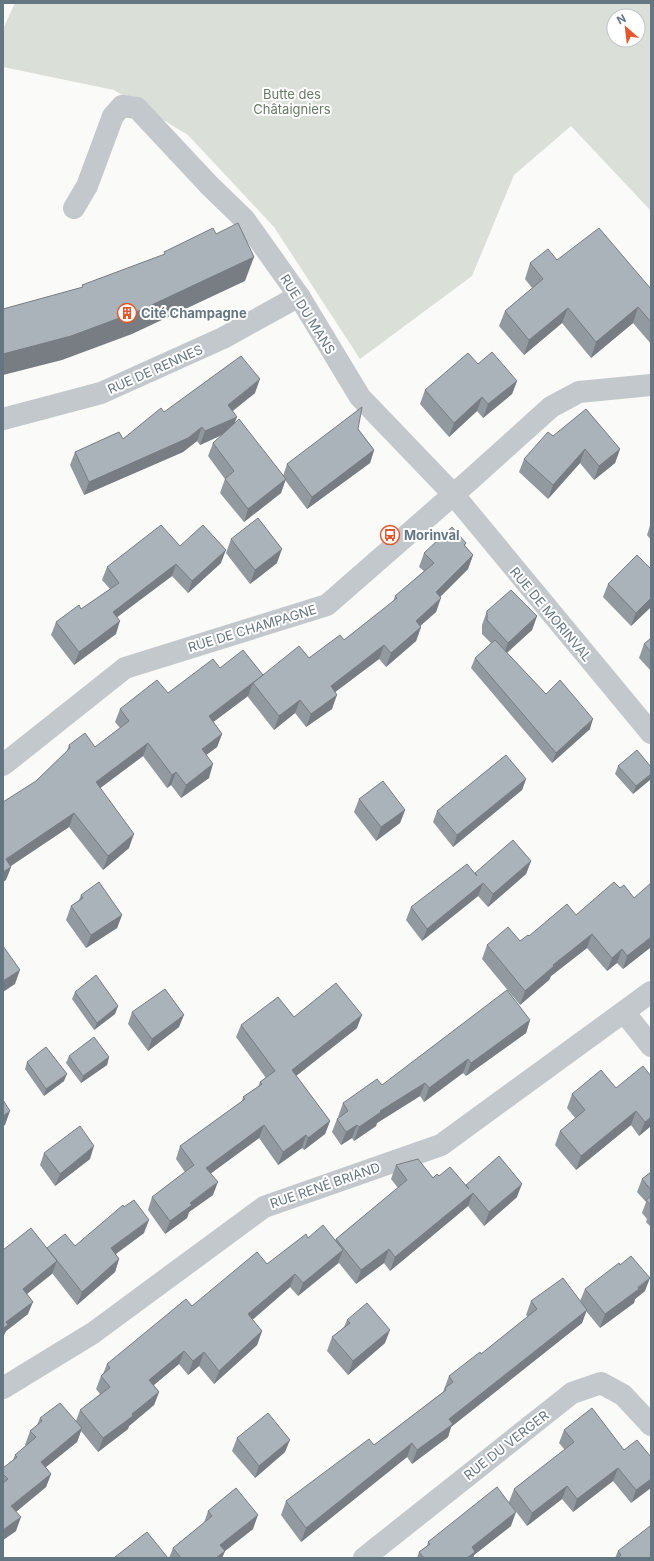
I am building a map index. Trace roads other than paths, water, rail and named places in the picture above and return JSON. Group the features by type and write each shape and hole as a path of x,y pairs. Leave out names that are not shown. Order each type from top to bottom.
{"street":[{"name":"RUE DU MANS","path":"74,208 86,186 113,116 122,106 138,108 245,220 298,296 360,398 452,494"},
{"name":"RUE DE RENNES","path":"3,419 101,393 223,338 298,296"},
{"name":"RUE DE CHAMPAGNE","path":"3,765 125,668 326,605 550,406 579,392 651,385"},
{"name":"RUE DE MORINVAL","path":"452,494 651,733"},
{"name":"RUE RENÉ BRIAND","path":"3,1388 93,1333 264,1207 441,1145 651,992"},
{"path":"624,1012 651,1046"},
{"name":"RUE DU VERGER","path":"364,1558 572,1393 601,1383 623,1395 651,1425"}],"place":[{"name":"Cité Champagne","path":"127,313"},
{"name":"Morinval","path":"390,535"}],"park label":[{"name":"Butte des Châtaigniers","path":"292,102"}]}
